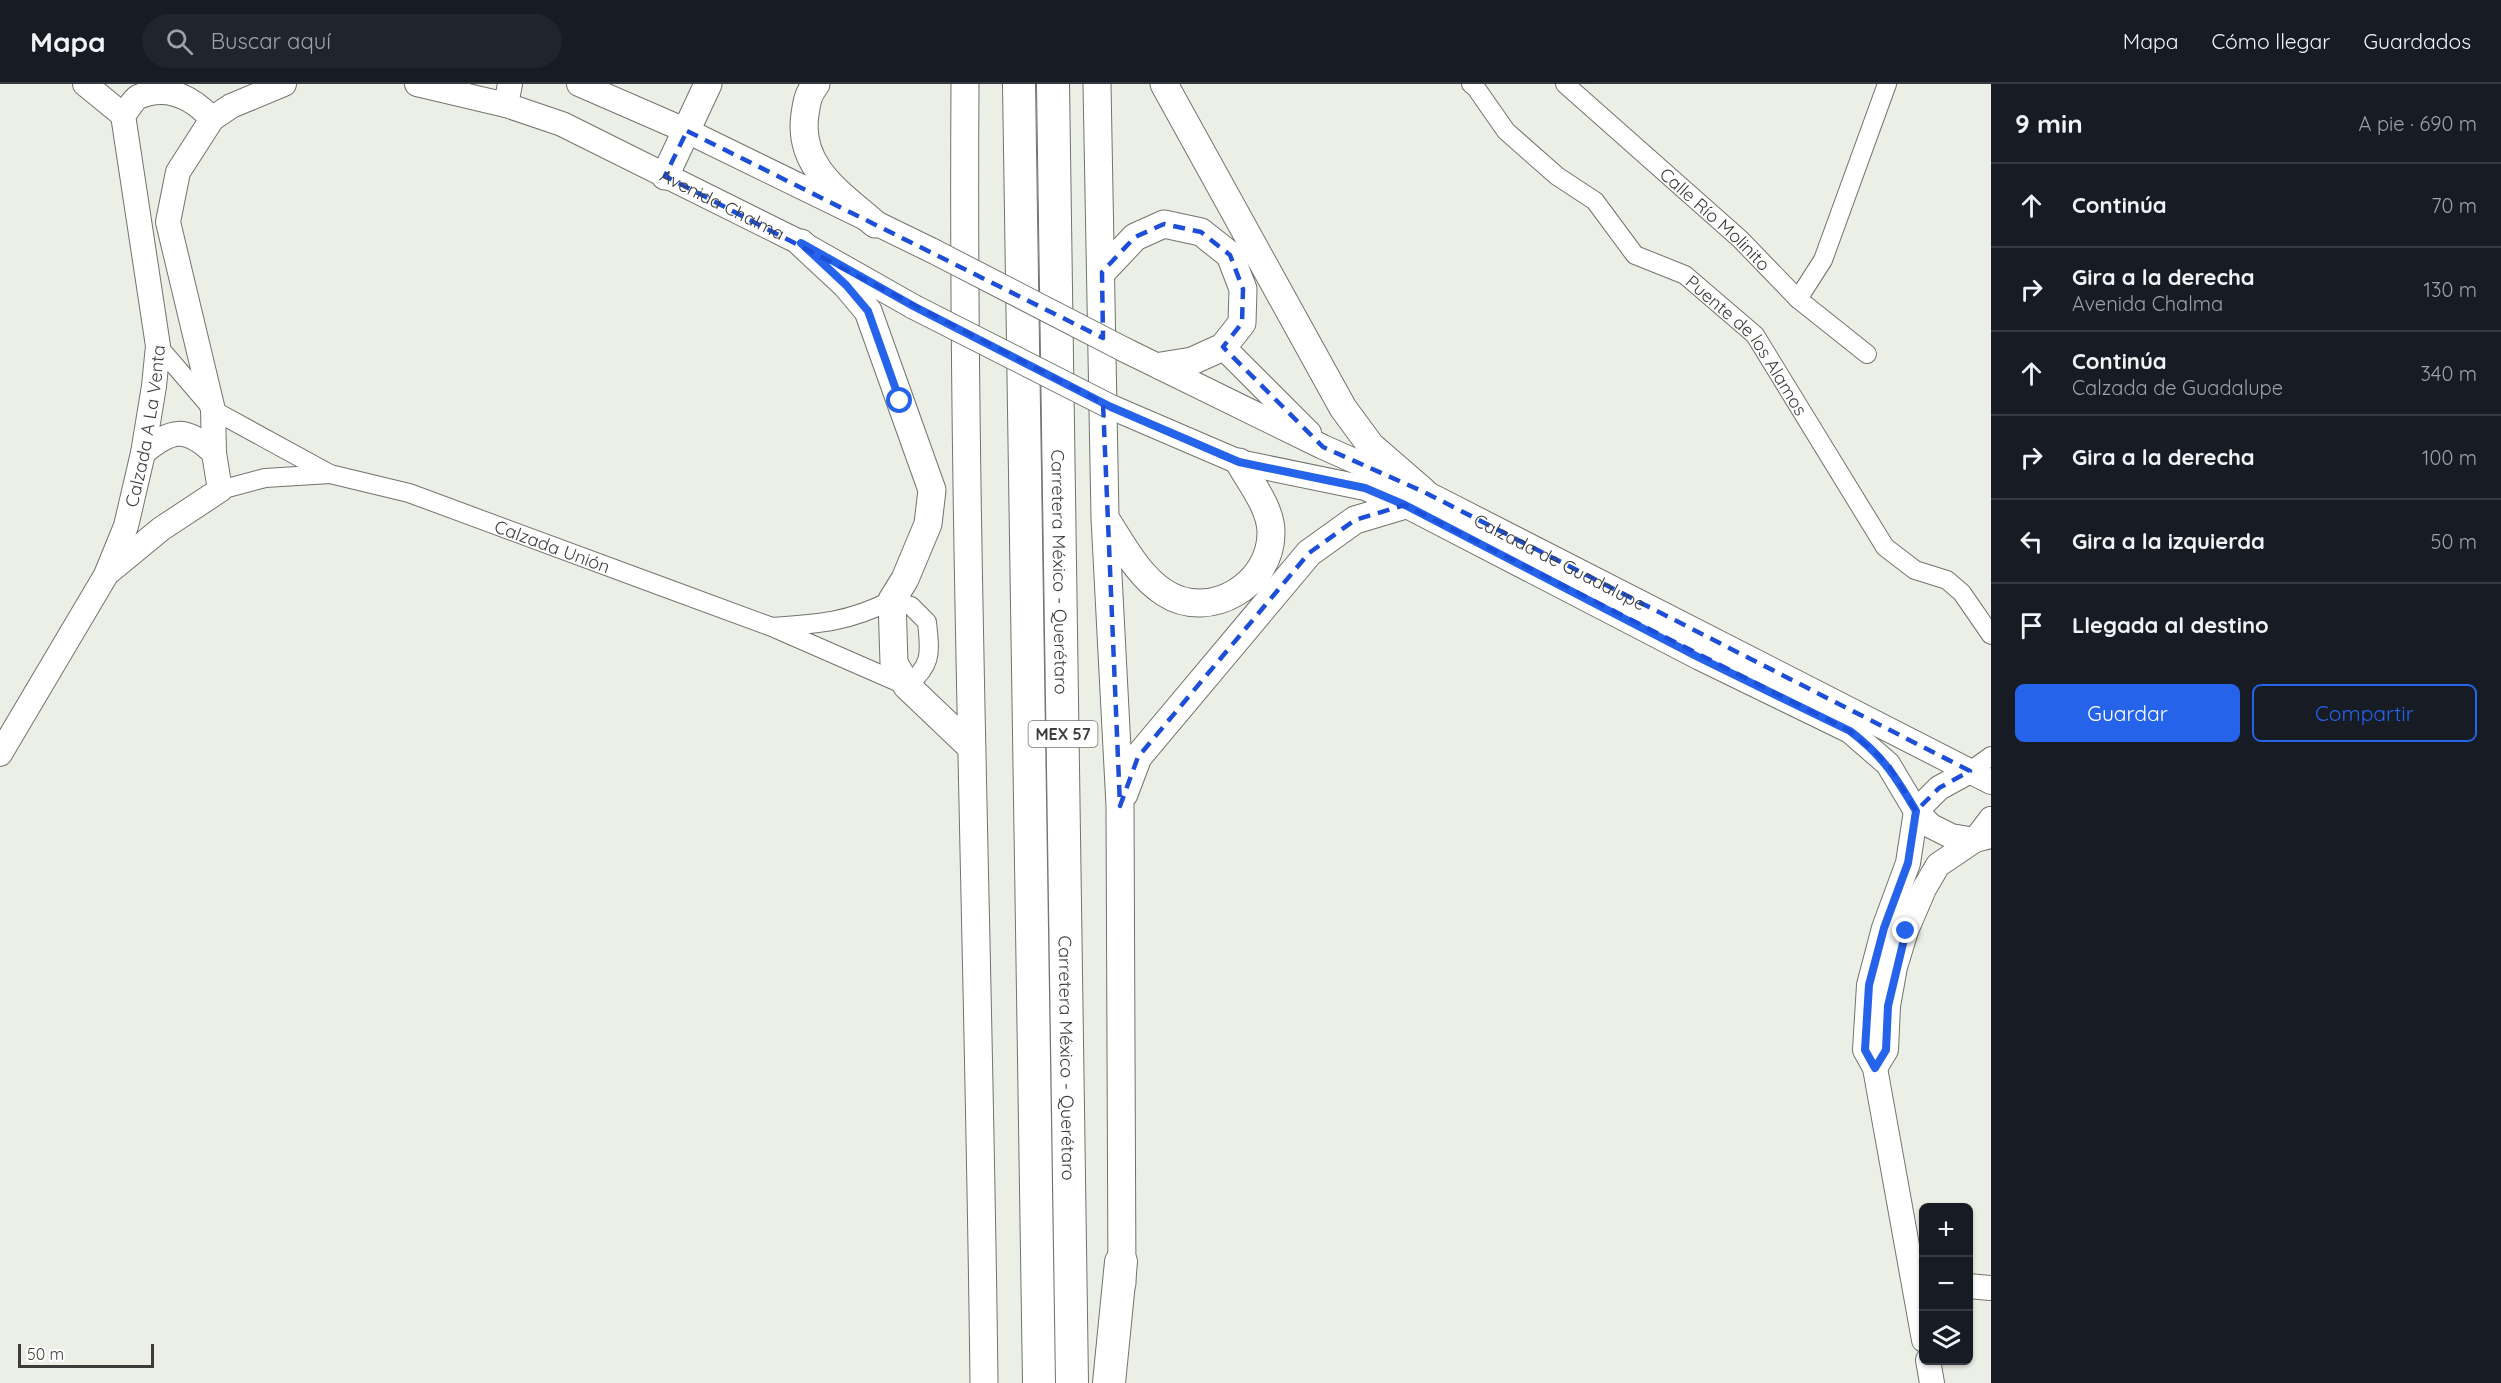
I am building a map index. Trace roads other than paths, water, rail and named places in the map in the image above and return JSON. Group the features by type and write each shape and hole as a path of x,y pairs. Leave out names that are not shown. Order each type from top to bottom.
{"highway":[{"name":"Carretera México - Querétaro","path":"1019,84 1039,1383"},
{"name":"Carretera México - Querétaro","path":"1053,84 1072,1383"},
{"path":"1109,1383 1121,1262"}],"main road":[{"path":"85,84 123,115 138,97 160,89 179,91 194,99 212,119"},
{"path":"220,490 214,453 213,410 168,222 178,172 212,119 231,106 284,84"},
{"name":"Avenida Chalma","path":"417,84 508,94 562,124 801,243 915,307 1111,407"},
{"path":"579,84 687,131 875,224"},
{"path":"665,176 708,84"},
{"path":"816,84 808,95 805,116 807,151 824,178 875,224"},
{"path":"944,84 965,161"},
{"path":"965,84 972,748 984,1383"},
{"path":"1097,84 1105,518 1120,806 1121,1262 1124,1383"},
{"path":"1120,806 1138,757 1309,553 1355,520 1414,498 1343,408 1164,84"},
{"name":"Calzada A La Venta","path":"0,754 105,574 126,525 143,453 158,346 123,115"},
{"name":"Calzada de Guadalupe","path":"875,224 1323,447 1700,658 1850,731 1888,764 1916,811 1931,826 1951,836 1983,838"},
{"path":"1102,272 1135,237 1164,224 1201,232 1230,255 1243,289 1242,322 1223,347 1192,361 1161,366"},
{"path":"801,243 846,285 868,311 932,490 928,524 905,579 892,600 894,663 907,686 972,748"},
{"path":"1223,347 1323,447"},
{"name":"Calzada de Guadalupe","path":"1111,407 1239,462 1414,498 1991,782"},
{"path":"143,453 161,438 173,433 187,434 203,441 214,453"},
{"path":"1105,518 1142,573 1167,594 1191,601 1214,601 1230,597 1244,589 1259,574 1268,553 1271,532 1267,512 1239,462"},
{"name":"Calzada Unión","path":"105,574 161,529 220,490"},
{"path":"1920,1311 1918,1283 1875,1068 1865,1050 1869,985 1884,928 1908,863 1916,811 1939,788 1970,771"},
{"path":"1875,1068 1886,1050 1888,1006 1906,931 1938,865 1983,838 1991,819"},
{"path":"1973,1287 1991,1288"},
{"path":"1929,1365 1932,1383"}],"street":[{"name":"Puente de los Alamos","path":"1471,84 1506,131 1557,176 1595,201 1635,255 1685,275 1755,335 1885,547 1915,570 1947,580 1962,593 1991,635"},
{"name":"Calle Río Molinito","path":"1565,84 1740,238 1798,299 1867,354"},
{"path":"1798,299 1823,260 1887,84"},
{"path":"158,346 213,410"},
{"name":"Calzada Unión","path":"213,410 330,474 409,493 772,627 907,686"},
{"name":"Calzada Unión","path":"220,490 265,478 330,474"},
{"path":"892,600 911,606 927,622 930,659 918,677 907,686"},
{"name":"Calzada Unión","path":"772,627 828,624 870,611 892,600"},
{"path":"1970,771 1991,756"}]}
